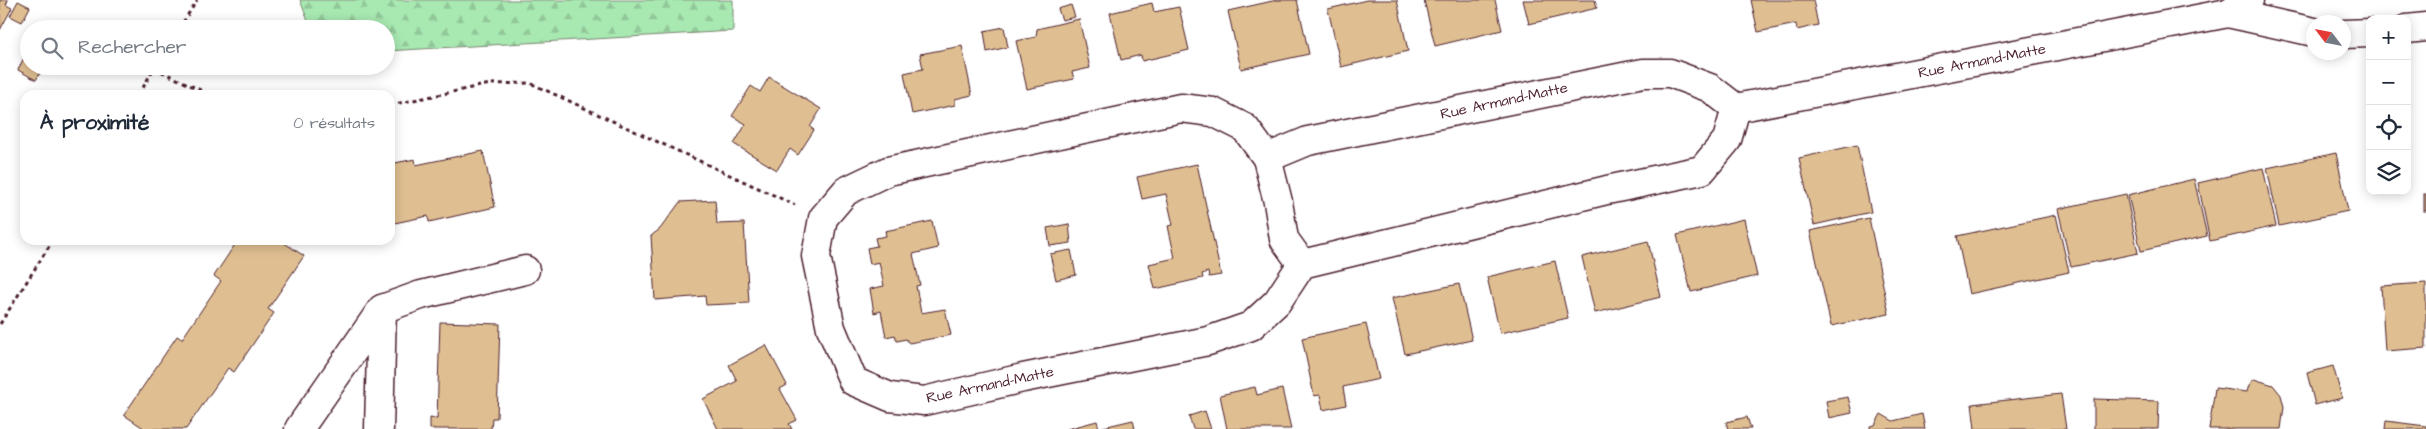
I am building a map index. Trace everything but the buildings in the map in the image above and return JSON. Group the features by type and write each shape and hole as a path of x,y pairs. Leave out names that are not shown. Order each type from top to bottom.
{"street":[{"name":"Rue Armand-Matte","path":"1267,158 1308,141 1643,73 1670,73 1710,88 1736,108 2239,6 2306,29"},
{"path":"2411,29 2426,27"},
{"path":"2351,34 2366,33"},
{"name":"Rue Armand-Matte","path":"1181,108 1213,112 1245,128 1267,158 1278,202 1284,238 1302,264 1277,302 1251,326 1208,341 1023,378 924,401 890,397 854,381 831,328 816,256 823,218 846,191 888,171 1181,108"},
{"path":"1302,264 1607,190 1702,170 1728,140 1736,108"},
{"path":"299,429 382,309 421,295 525,270"},
{"path":"379,429 382,309"}],"path":[{"path":"185,20 197,0"},
{"path":"142,90 150,75"},
{"path":"170,75 201,90"},
{"path":"395,104 490,84 530,83 823,218"},
{"path":"0,324 51,245"}],"green space":[{"path":"300,0 733,0 733,31 395,50 395,20 308,20"}]}
